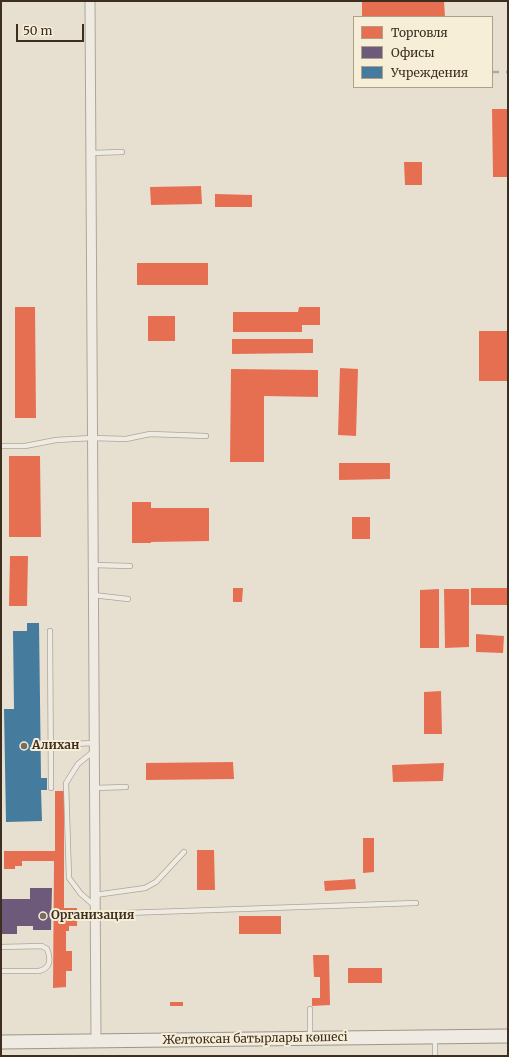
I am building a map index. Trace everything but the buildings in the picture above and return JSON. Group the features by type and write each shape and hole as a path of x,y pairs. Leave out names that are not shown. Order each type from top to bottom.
{"street":[{"path":"90,1 96,1040"},
{"name":"Желтоксан батырлары көшесі","path":"1,1042 508,1036"}],"lane":[{"path":"91,153 122,152"},
{"path":"1,446 25,446 56,440 92,438 126,439 150,434 206,436"},
{"path":"93,565 130,566"},
{"path":"93,595 128,599"},
{"path":"50,631 51,788"},
{"path":"51,745 94,747"},
{"path":"94,747 78,764 66,783 69,878 81,894 95,906"},
{"path":"94,788 126,787"},
{"path":"95,895 145,888 156,882 184,852"},
{"path":"95,915 416,904"},
{"path":"1,947 42,946 47,949 50,956 45,970 1,971"},
{"path":"310,1009 310,1038"},
{"path":"435,1037 435,1056"}],"railway":[{"path":"493,72 508,72"}],"place":[{"name":"Алихан","path":"24,746"},
{"name":"Организация","path":"43,916"}]}
